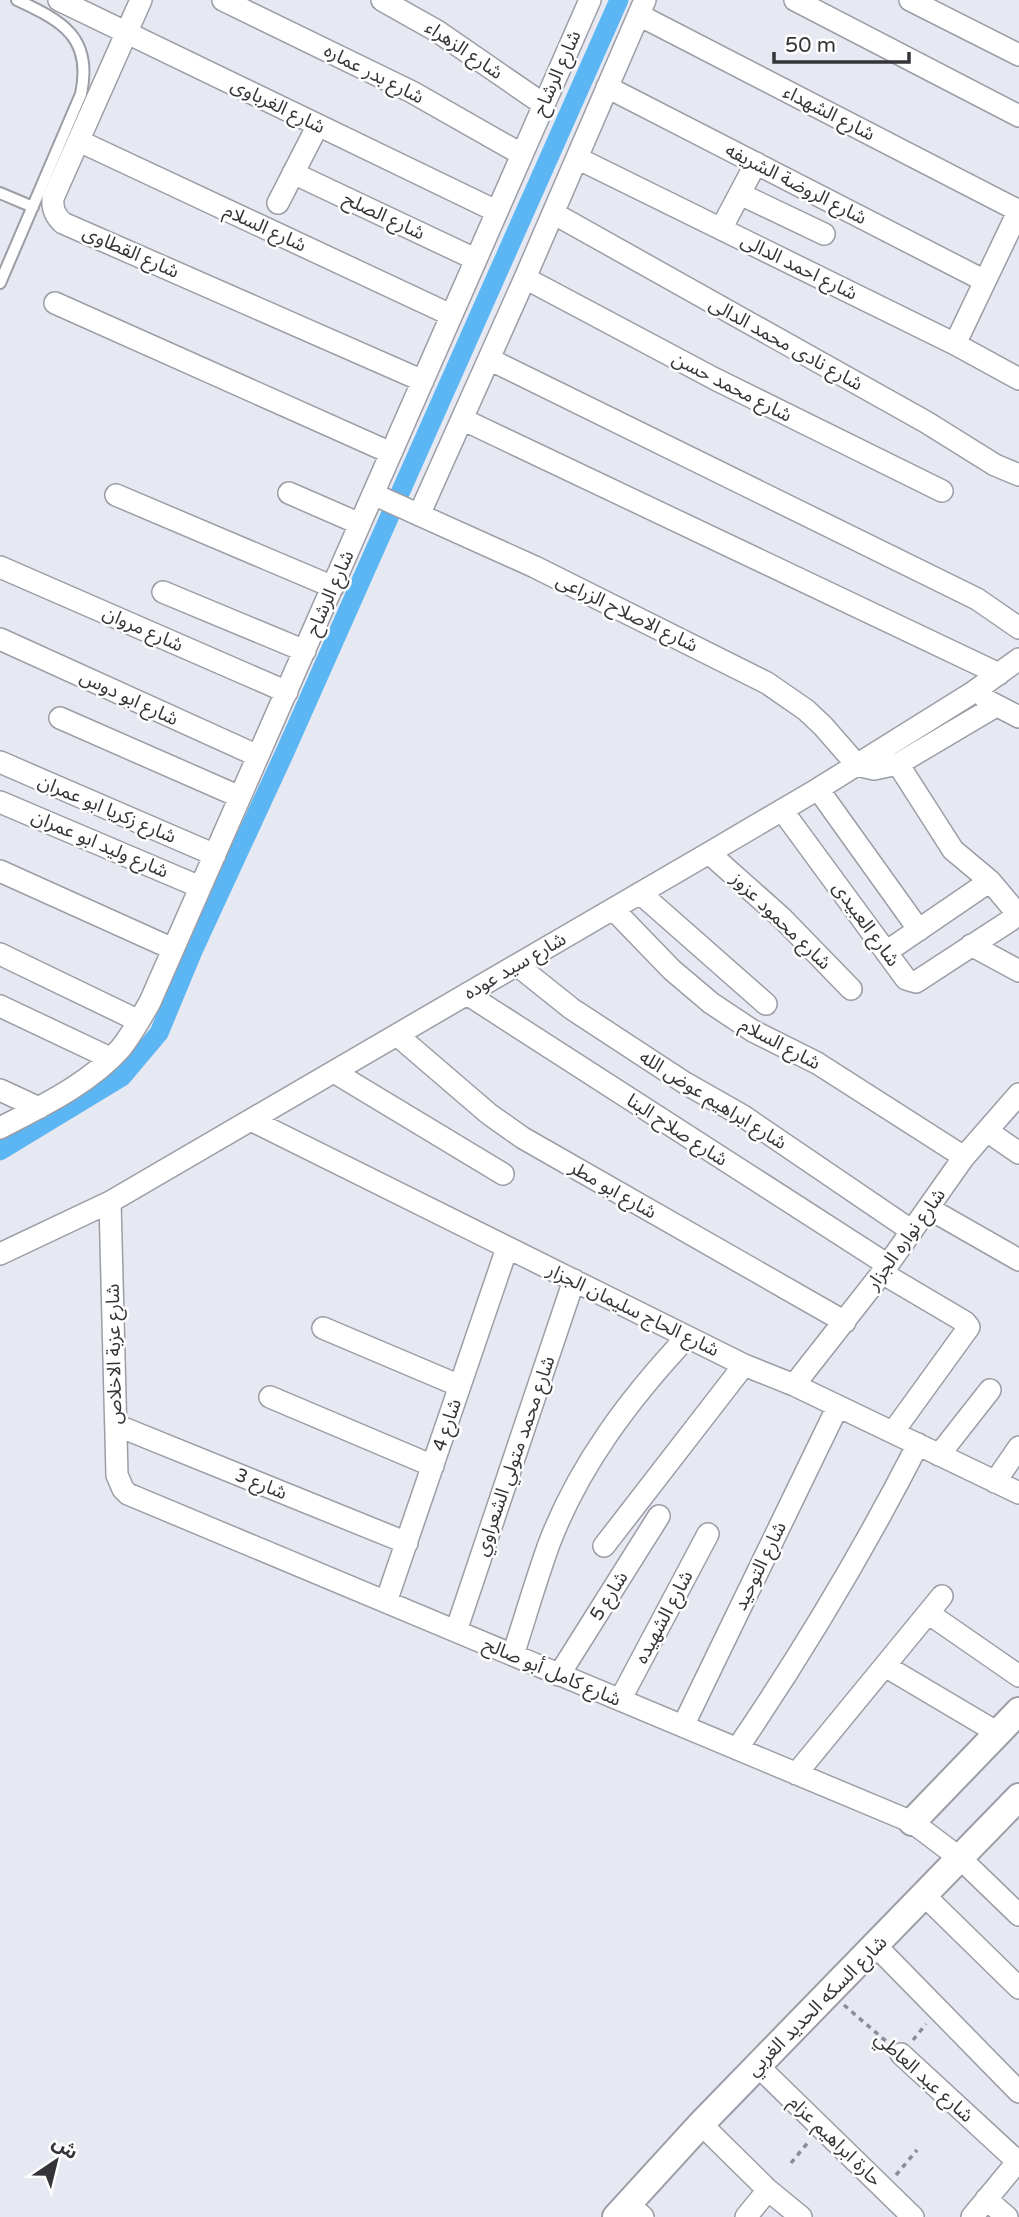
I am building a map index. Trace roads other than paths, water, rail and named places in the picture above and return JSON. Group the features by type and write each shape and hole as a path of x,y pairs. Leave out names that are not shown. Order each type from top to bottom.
{"street":[{"name":"شارع الغرباوى","path":"59,0 496,211"},
{"name":"شارع القطاوى","path":"141,0 53,198 54,212 64,223 423,381"},
{"name":"شارع بدر عماره","path":"223,0 412,92 521,154"},
{"name":"شارع الزهراء","path":"382,0 438,31 543,104"},
{"name":"شارع الرشاح","path":"0,1128 83,1081 121,1047 139,1021 215,855 590,0"},
{"path":"795,0 1019,116"},
{"path":"910,0 1019,55"},
{"path":"419,515 642,7"},
{"name":"شارع الشهداء","path":"642,7 1019,211"},
{"name":"شارع الروضة الشريفه","path":"607,87 985,281"},
{"path":"278,204 318,125"},
{"name":"شارع السلام","path":"79,141 451,315"},
{"name":"شارع احمد الدالى","path":"577,158 955,344 1019,379"},
{"path":"721,229 756,163"},
{"name":"شارع الصلح","path":"293,173 475,259"},
{"path":"740,194 824,234"},
{"path":"955,344 1019,211"},
{"name":"شارع نادى محمد الدالى","path":"553,213 937,429 995,465 1019,475"},
{"name":"شارع محمد حسن","path":"525,278 715,379 942,491"},
{"path":"55,303 391,453"},
{"path":"489,359 977,600 1019,628"},
{"path":"462,419 999,674"},
{"path":"289,493 360,524"},
{"name":"شارع الاصلاح الزراعى","path":"373,494 535,567 767,683 814,718 857,765"},
{"path":"116,495 332,587"},
{"name":"شارع مروان","path":"0,567 287,692"},
{"path":"163,592 304,651"},
{"name":"شارع ابو دوس","path":"0,639 258,756"},
{"name":"شارع سيد عوده","path":"0,1254 110,1202 467,995 818,789 972,693 1019,659"},
{"path":"972,693 1019,717"},
{"path":"857,765 874,769 898,764 996,706"},
{"path":"60,719 240,797"},
{"name":"شارع زكريا ابو عمران","path":"0,762 215,855"},
{"name":"شارع العبيدى","path":"782,810 906,979 913,982 1015,915 1014,909 990,881 958,856 898,764"},
{"path":"818,789 919,930"},
{"name":"شارع وليد ابو عمران","path":"0,802 200,887"},
{"name":"شارع محمود عزوز","path":"709,853 782,918 852,989"},
{"path":"0,871 173,949"},
{"path":"886,952 990,881"},
{"path":"640,893 766,1004"},
{"name":"شارع السلام","path":"613,909 672,970 711,1003 754,1031 817,1063 964,1157"},
{"path":"971,945 1019,971"},
{"path":"0,954 139,1021"},
{"name":"شارع ابراهيم عوض الله","path":"517,965 572,1009 685,1083 743,1116 912,1231"},
{"name":"شارع صلاح البنا","path":"467,995 965,1322 969,1327 893,1432"},
{"path":"0,1006 110,1058"},
{"name":"شارع ابو مطر","path":"397,1035 489,1114 523,1138 845,1322"},
{"path":"334,1072 503,1174"},
{"path":"0,1090 39,1108"},
{"name":"شارع نواره الجزار","path":"794,1385 885,1269 964,1157 1019,1095"},
{"name":"شارع الحاج سليمان الجزار","path":"251,1120 744,1365 794,1385 1019,1493"},
{"path":"986,1131 1019,1153"},
{"name":"شارع عزبة الاخلاص","path":"110,1202 117,1475 123,1489 135,1497"},
{"path":"928,1208 1019,1260"},
{"name":"شارع 4","path":"386,1602 507,1248"},
{"name":"شارع محمد متولي الشعراوي","path":"456,1631 574,1280"},
{"path":"323,1328 460,1386"},
{"path":"513,1656 550,1543 576,1485 608,1431 646,1380 687,1337"},
{"path":"604,1546 744,1365"},
{"path":"939,1455 990,1390"},
{"path":"270,1397 433,1466"},
{"name":"شارع التوحيد","path":"683,1726 838,1406"},
{"name":"شارع 3","path":"116,1424 407,1544"},
{"path":"737,1749 834,1599 918,1444"},
{"path":"995,1482 1019,1447"},
{"name":"شارع كامل أبو صالح","path":"135,1497 912,1822 961,1858 1019,1915"},
{"name":"شارع 5","path":"559,1675 659,1517"},
{"name":"شارع الشهيده","path":"620,1700 708,1534"},
{"path":"796,1774 942,1596"},
{"path":"928,1613 1019,1676"},
{"path":"885,1666 998,1733"},
{"path":"912,1822 1019,1711"},
{"name":"شارع السكه الحديد الغربي","path":"629,2213 701,2124 961,1858 1015,1809"},
{"path":"925,1896 1019,1988"},
{"path":"876,1945 1019,2092"},
{"name":"شارع عبد العاطي","path":"901,2054 1018,2161"},
{"name":"حارة ابراهيم عزام","path":"758,2066 913,2217"},
{"path":"701,2124 768,2190 801,2217"},
{"path":"972,2217 1018,2161"},
{"path":"746,2217 768,2190"},
{"path":"986,2199 1007,2217"}],"lane":[{"path":"0,283 81,94 85,76 77,40 65,26 16,0"},
{"path":"0,193 33,207"}],"waterway":[{"path":"0,1151 122,1077 159,1033 193,951 285,752 619,0"}]}
